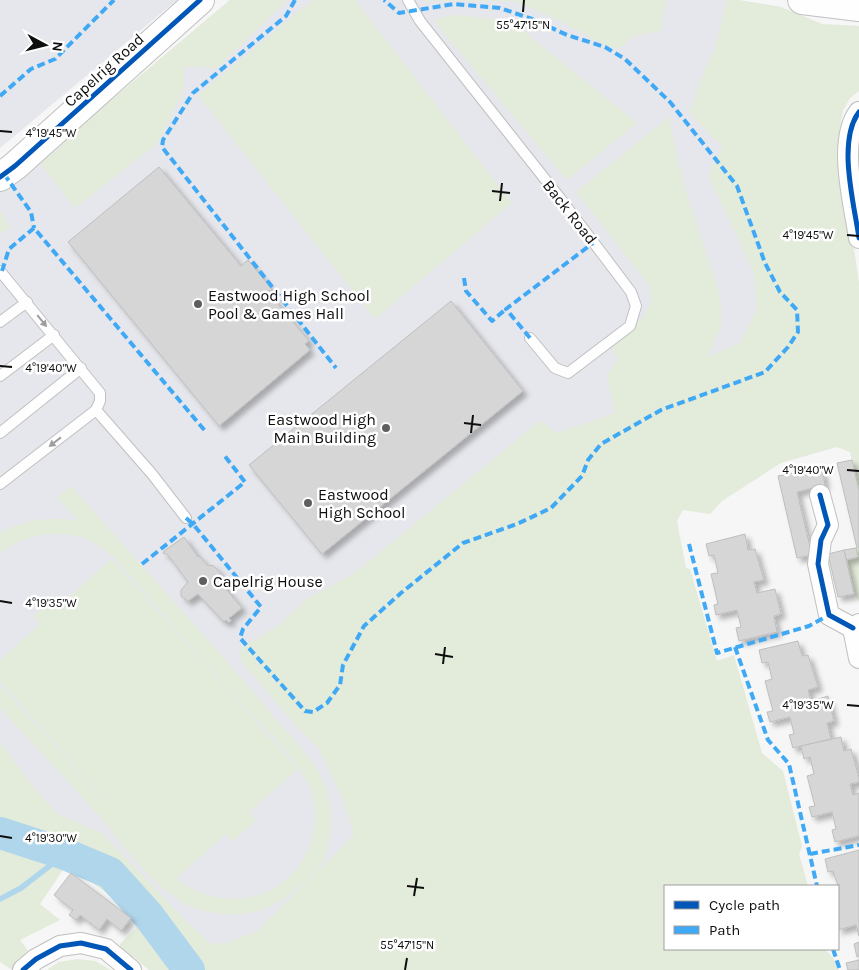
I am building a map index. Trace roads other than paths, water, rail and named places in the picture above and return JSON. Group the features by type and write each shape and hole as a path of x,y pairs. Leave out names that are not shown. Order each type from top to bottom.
{"street":[{"path":"802,0 859,7"},
{"name":"Capelrig Road","path":"0,177 22,160 193,2"},
{"path":"858,115 849,133 847,151 859,238"},
{"path":"820,495 828,525 821,540 818,564 829,615 856,626 859,658"},
{"path":"23,970 36,959 60,946 81,943 106,949 131,970"}],"lane":[{"name":"Back Road","path":"408,0 420,21 560,198 631,292 636,306 630,326 568,373 555,368 530,338"},
{"path":"0,271 81,368 100,394 100,401 96,410 0,484"},
{"path":"0,322 27,302"},
{"path":"0,376 54,335"},
{"path":"0,433 81,368"},
{"path":"96,410 152,474 186,518"}],"waterway":[{"path":"0,833 65,854 110,873 148,915 189,970"},
{"path":"0,899 21,888 65,854"}],"place":[{"name":"Eastwood High School Pool & Games Hall","path":"198,304"},
{"name":"Eastwood High Main Building","path":"386,428"},
{"name":"Eastwood High School","path":"308,503"},
{"name":"Capelrig House","path":"203,581"}]}
